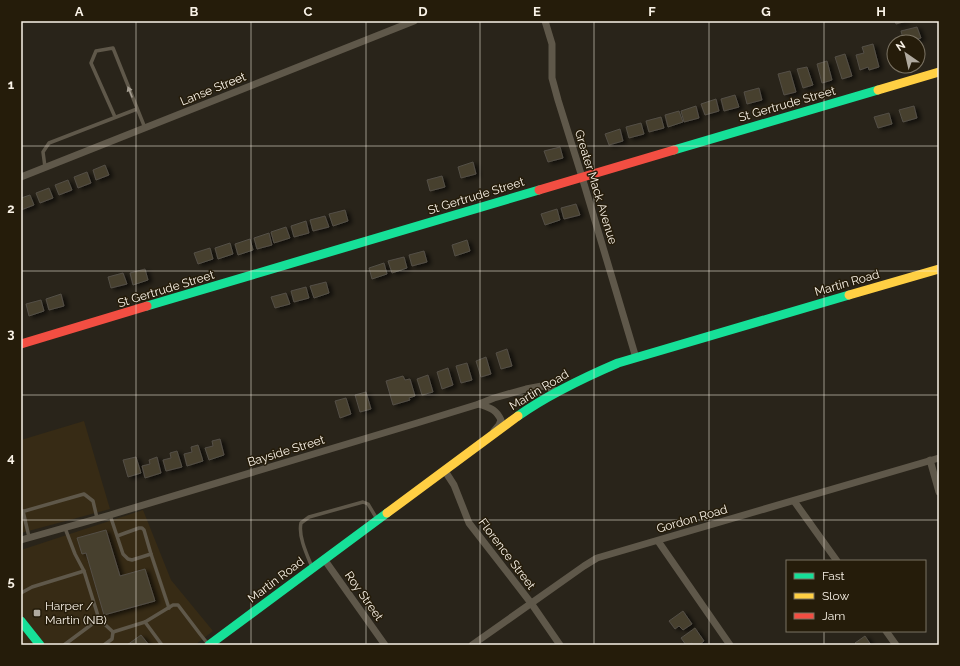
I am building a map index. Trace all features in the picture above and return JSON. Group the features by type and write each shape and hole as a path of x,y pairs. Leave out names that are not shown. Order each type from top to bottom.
{"street":[{"name":"Lanse Street","path":"21,177 414,21"},
{"name":"Greater Mack Avenue","path":"544,21 552,44 552,78 558,100 636,358"},
{"name":"St Gertrude Street","path":"21,344 939,72"},
{"name":"Martin Road","path":"209,645 480,444 540,401 558,391 618,363 939,269"},
{"name":"Bayside Street","path":"21,540 110,515 479,404 494,398 542,386 558,391"},
{"path":"479,404 494,410 499,414 501,420 495,430 480,444"},
{"name":"Gordon Road","path":"472,645 530,603 597,558 939,458"},
{"path":"930,460 939,492"},
{"name":"Florence Street","path":"445,471 454,485 469,523 560,645"},
{"path":"794,501 836,560"},
{"path":"658,541 730,645"},
{"name":"Roy Street","path":"324,559 385,645"},
{"path":"21,621 40,645"},
{"path":"887,632 896,645"}],"lane":[{"path":"115,117 91,63 96,51 113,48 145,128"},
{"path":"46,167 43,152 49,143 137,109"},
{"path":"30,538 22,511 84,494 93,501 98,518"},
{"path":"312,568 301,537 300,528 301,523 309,516 363,502 368,504 378,520"},
{"path":"110,515 124,554 128,558 132,560 151,554"},
{"path":"65,528 75,554 84,571 99,620 113,632"},
{"path":"117,536 139,528 144,530 169,608"},
{"path":"21,593 32,587 84,571"},
{"path":"113,632 145,622 176,605 180,607 209,645"},
{"path":"64,645 99,620"},
{"path":"145,622 162,645"},
{"path":"104,645 112,639 113,632"}],"shaded area":[{"path":"84,421 110,509 21,533 21,440"},
{"path":"143,510 171,580 213,631 195,645 21,645 21,550"}],"building":[{"path":"895,21 906,21 896,24"},
{"path":"917,27 920,34 902,34 901,31"},
{"path":"873,44 879,67 869,70 868,67 860,70 856,55 864,53 862,47"},
{"path":"845,54 852,76 842,79 835,57"},
{"path":"827,61 832,80 822,83 817,64"},
{"path":"807,67 813,85 803,88 797,69"},
{"path":"790,71 796,92 784,95 778,74"},
{"path":"759,88 762,100 747,104 744,92"},
{"path":"735,95 739,107 724,111 721,99"},
{"path":"716,99 719,111 705,115 701,104"},
{"path":"696,106 699,118 684,122 681,111"},
{"path":"914,106 917,118 903,122 899,110"},
{"path":"679,111 683,122 668,127 665,115"},
{"path":"889,113 892,124 878,128 874,117"},
{"path":"661,117 664,128 649,132 646,121"},
{"path":"641,123 644,134 629,138 626,127"},
{"path":"620,129 623,141 609,145 605,134"},
{"path":"560,147 563,158 548,162 544,151"},
{"path":"473,162 476,174 461,178 458,167"},
{"path":"105,165 109,175 96,180 93,170"},
{"path":"87,172 91,183 78,188 74,177"},
{"path":"442,176 445,187 430,191 427,180"},
{"path":"68,180 72,190 59,195 55,185"},
{"path":"49,188 53,198 40,203 36,193"},
{"path":"30,195 34,205 21,210 21,198"},
{"path":"576,204 580,215 564,219 561,208"},
{"path":"557,209 560,220 545,225 541,214"},
{"path":"345,210 348,221 333,226 329,214"},
{"path":"325,216 329,227 313,231 310,220"},
{"path":"306,221 309,233 294,237 291,226"},
{"path":"286,227 290,238 274,243 271,232"},
{"path":"269,233 272,245 257,249 254,238"},
{"path":"250,239 253,250 238,255 235,244"},
{"path":"467,240 470,251 455,256 452,245"},
{"path":"230,243 233,254 218,259 215,248"},
{"path":"210,248 213,259 198,264 194,253"},
{"path":"424,251 427,262 412,266 409,255"},
{"path":"404,257 407,268 392,273 388,261"},
{"path":"384,263 387,274 372,279 369,268"},
{"path":"145,269 148,280 133,285 130,273"},
{"path":"123,273 127,284 111,288 108,277"},
{"path":"326,282 329,293 314,298 310,286"},
{"path":"306,287 309,298 294,302 291,291"},
{"path":"286,293 290,304 275,308 271,297"},
{"path":"61,294 64,306 49,310 46,299"},
{"path":"41,300 44,311 29,316 26,304"},
{"path":"507,349 512,366 501,369 496,353"},
{"path":"486,357 491,374 481,377 476,361"},
{"path":"467,363 472,380 461,383 456,366"},
{"path":"448,368 453,385 442,389 437,372"},
{"path":"428,375 433,392 422,395 417,379"},
{"path":"403,376 405,380 410,379 415,396 409,398 410,400 393,405 386,381"},
{"path":"366,392 371,409 360,412 355,395"},
{"path":"346,398 351,414 340,418 335,401"},
{"path":"220,439 224,455 209,460 205,448 213,446 212,441"},
{"path":"198,445 203,461 187,466 184,454 192,452 191,447"},
{"path":"177,451 182,467 166,471 163,460 171,458 170,453"},
{"path":"136,457 141,473 128,477 123,460"},
{"path":"157,457 161,473 145,478 142,466 150,464 149,460"},
{"path":"106,530 120,576 145,569 155,601 104,615 86,553 82,554 77,538"},
{"path":"683,611 692,624 683,630 679,626 675,629 669,621"},
{"path":"695,628 704,641 699,645 693,645 692,643 686,645 681,638"},
{"path":"141,635 149,645 127,645"},
{"path":"865,636 871,645 857,645 855,643"}],"traffic: fast":[{"path":"674,150 878,90"},
{"path":"147,306 539,190"},
{"path":"518,416 566,387 618,363 849,295"},
{"path":"209,645 387,513"},
{"path":"21,621 40,645"}],"traffic: slow":[{"path":"878,90 939,72"},
{"path":"849,295 939,269"},
{"path":"387,513 518,416"}],"traffic: jam":[{"path":"539,190 674,150"},
{"path":"21,344 147,306"}],"place":[{"name":"Harper / Martin (NB)","path":"37,613"}]}
